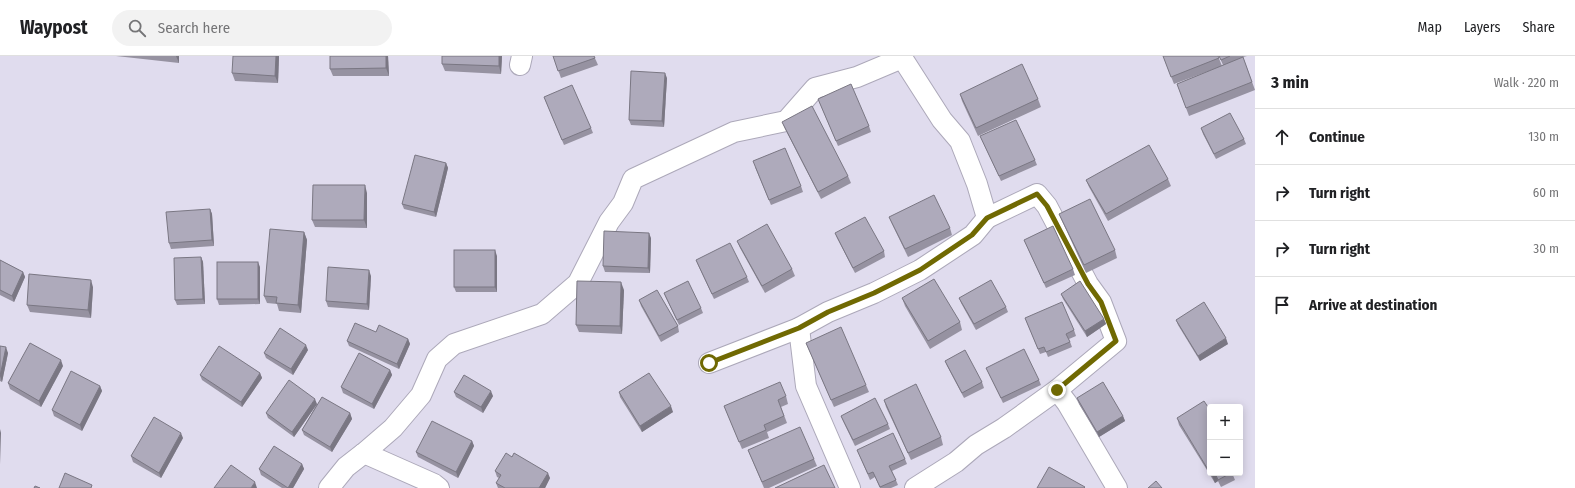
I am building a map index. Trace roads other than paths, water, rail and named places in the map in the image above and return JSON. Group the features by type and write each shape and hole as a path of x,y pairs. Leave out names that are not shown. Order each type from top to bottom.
{"street":[{"path":"329,488 346,467 393,428 421,395 437,359 454,344 542,314 578,283 609,222 623,203 633,179 734,132 786,121 815,88 857,77 902,57 942,120 960,141 977,184 987,218"},
{"path":"709,363 799,328 828,312 874,293 920,270 972,235 987,218 1037,194 1047,206 1088,284 1101,302 1116,341 1057,390 989,438 976,445 956,462 915,488"},
{"path":"799,328 806,386 850,488"},
{"path":"1057,390 1067,403 1117,488"},
{"path":"364,453 434,484 439,488"}]}
